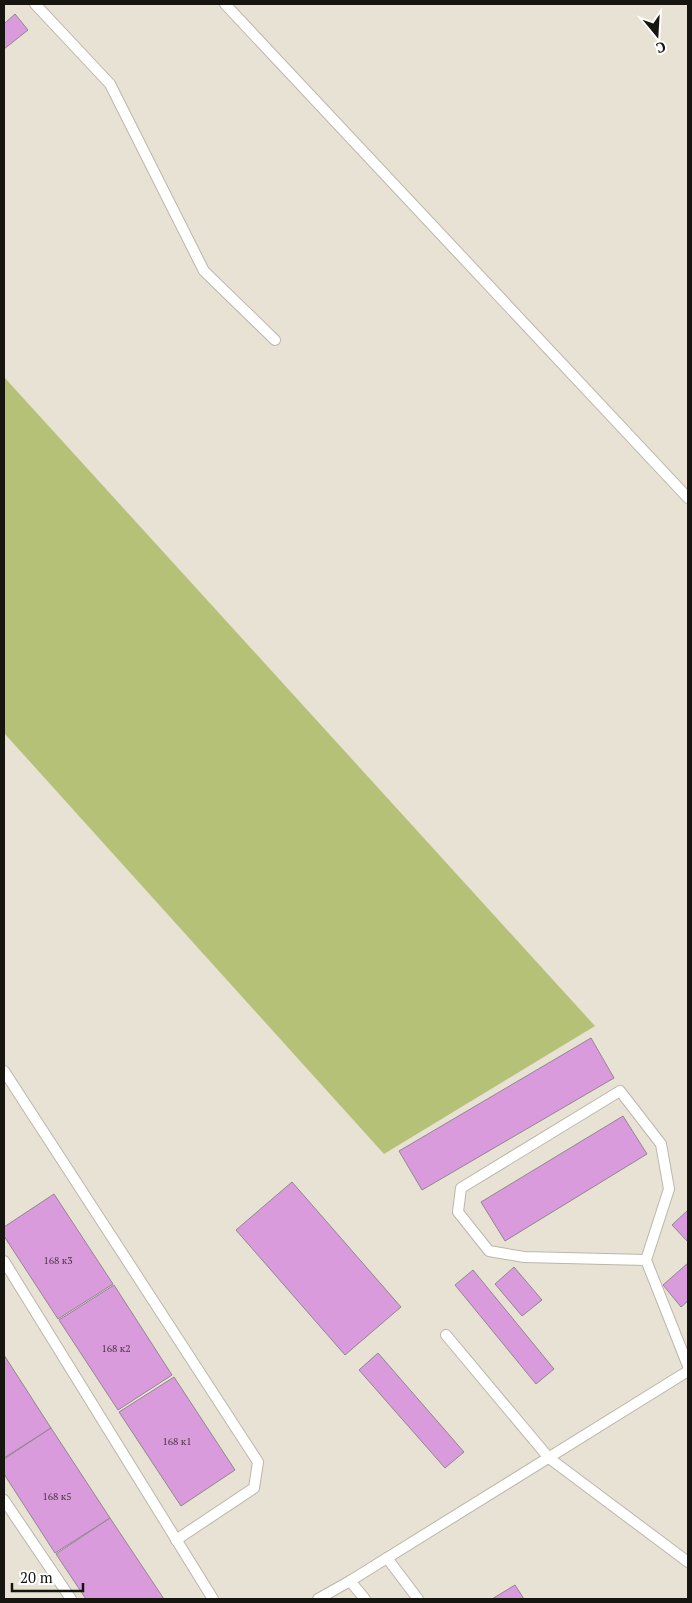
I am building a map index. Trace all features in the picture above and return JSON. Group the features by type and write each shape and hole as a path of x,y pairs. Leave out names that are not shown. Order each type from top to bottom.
{"lane":[{"path":"35,4 110,84 204,271 275,340"},
{"path":"225,4 688,498"},
{"path":"4,1071 258,1462 254,1488 176,1540"},
{"path":"646,1260 524,1257 489,1251 458,1212 461,1188 620,1091 661,1144 669,1189 646,1260 688,1366"},
{"path":"4,1261 211,1598"},
{"path":"446,1335 549,1458 688,1562"},
{"path":"318,1599 388,1558 688,1371"},
{"path":"4,1500 71,1599"},
{"path":"388,1558 418,1599"},
{"path":"350,1581 365,1599"}],"green space":[{"path":"4,377 595,1026 384,1154 4,733"}],"building":[{"path":"15,14 28,30 4,49 4,24"},
{"path":"591,1038 614,1078 422,1190 399,1151"},
{"path":"623,1116 647,1154 505,1241 481,1202"},
{"path":"292,1182 401,1307 345,1355 236,1230"},
{"path":"54,1194 113,1284 58,1319 4,1236 4,1227"},
{"path":"688,1210 688,1242 672,1225"},
{"path":"688,1263 688,1301 681,1307 663,1285"},
{"path":"514,1267 542,1300 522,1316 495,1284"},
{"path":"473,1270 554,1369 536,1384 455,1285"},
{"path":"114,1285 172,1375 118,1410 59,1320"},
{"path":"378,1353 464,1452 445,1468 359,1370"},
{"path":"4,1355 51,1428 4,1458"},
{"path":"174,1377 235,1470 181,1506 119,1412"},
{"path":"51,1428 110,1518 55,1553 4,1474 4,1459"},
{"path":"110,1518 164,1599 86,1599 56,1554"},
{"path":"515,1585 524,1599 492,1599"}]}
